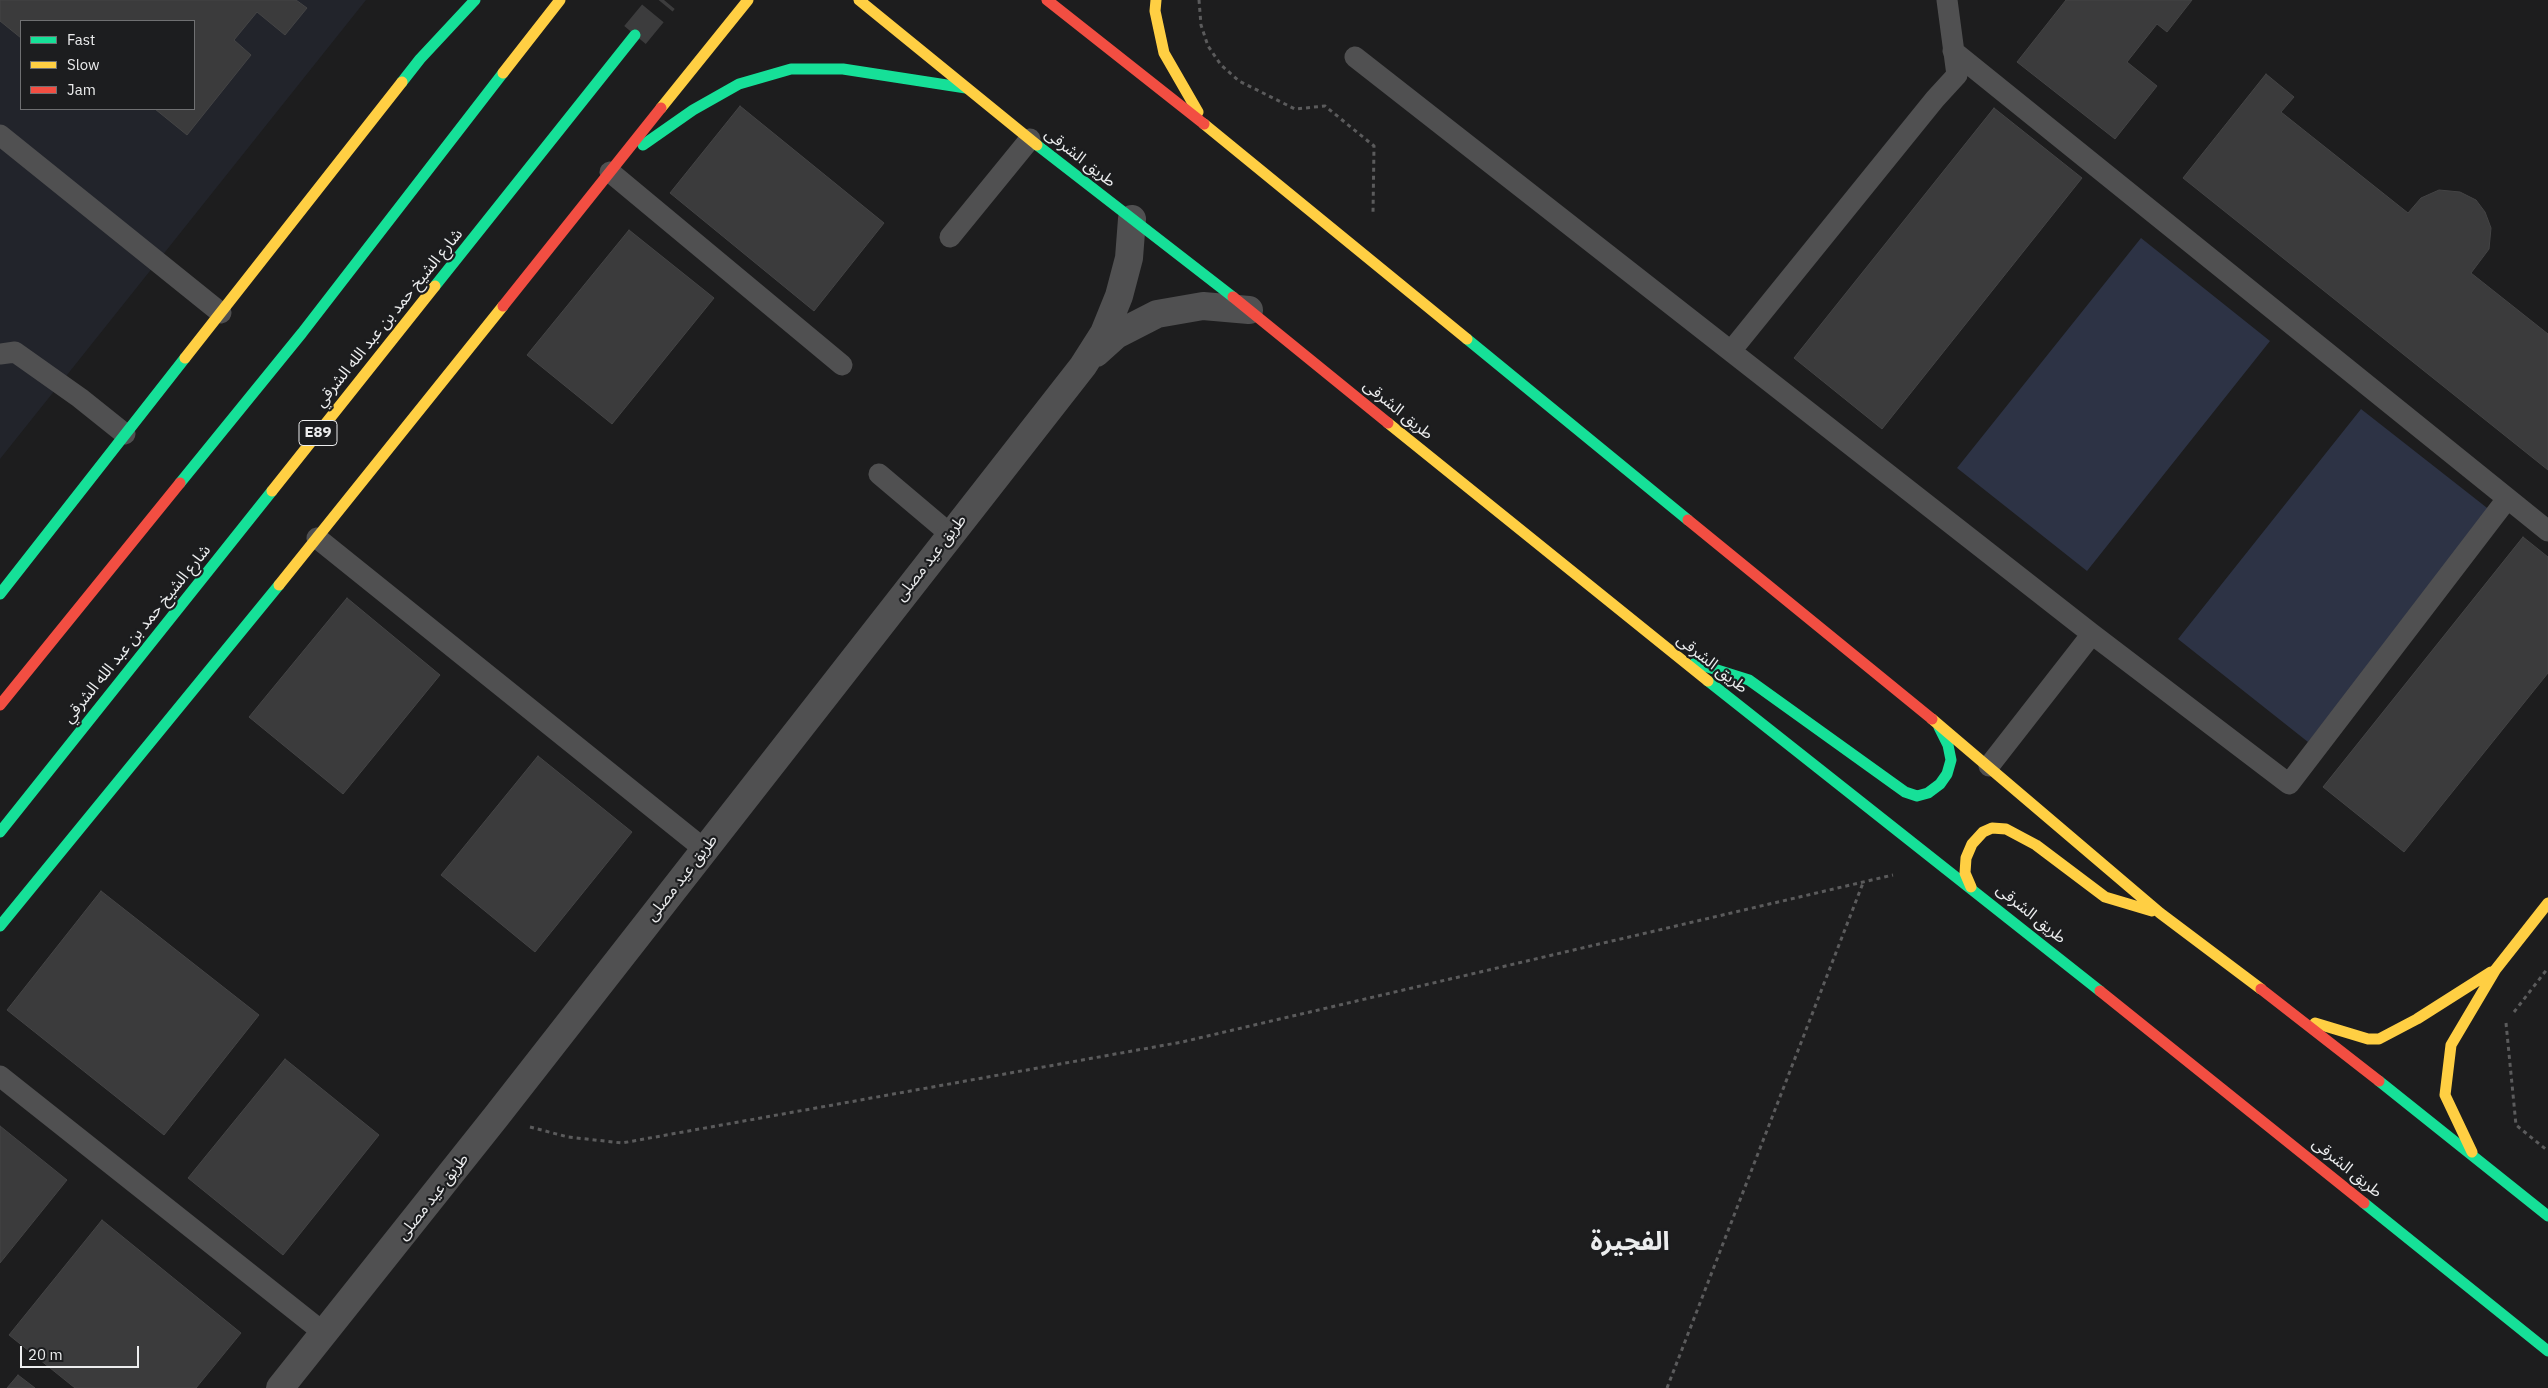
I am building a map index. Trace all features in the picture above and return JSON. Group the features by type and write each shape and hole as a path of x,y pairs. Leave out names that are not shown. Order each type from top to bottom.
{"main road":[{"path":"0,594 420,59 475,0"},
{"path":"0,705 302,333 560,0"},
{"path":"0,926 317,538 748,0"},
{"name":"طريق الشرقى","path":"859,0 1030,139 1249,310 1677,657 1971,887 2548,1351"},
{"path":"1047,0 1205,124 1939,727 1989,766 2160,913 2301,1019 2548,1216"},
{"path":"1156,0 1154,11 1164,53 1205,124"},
{"path":"420,59 443,17"},
{"name":"شارع الشيخ حمد بن عبد الله الشرقي","path":"0,832 635,35"},
{"path":"612,169 692,110 739,84 791,69 843,69 966,88"},
{"path":"1677,657 1749,680 1905,792 1917,796 1928,793 1940,784 1947,774 1951,760 1948,745 1939,727"},
{"path":"1971,887 1965,872 1966,858 1972,844 1983,832 1992,828 2006,829 2036,846 2105,897 2160,913"},
{"path":"2474,1158 2445,1095 2451,1045 2496,969 2548,904"},
{"path":"2301,1019 2368,1039 2379,1039 2417,1019 2496,969"}],"street":[{"name":"طريق عيد مصلى","path":"280,1388 495,1118 1083,366 1104,333 1119,296 1129,258 1132,219"},
{"name":"طريق عيد مصلى","path":"1083,366 1116,335 1157,314 1203,306 1249,310"}],"lane":[{"path":"1731,351 1935,99 1957,75 1947,0"},
{"path":"1954,52 2548,531"},
{"path":"1355,57 2092,634 2289,784 2507,499"},
{"path":"0,135 221,313"},
{"path":"950,237 1030,139"},
{"path":"612,169 842,365"},
{"path":"0,354 15,352 80,398 125,434"},
{"path":"879,474 950,534"},
{"path":"317,538 704,849"},
{"path":"1989,766 2092,634"},
{"path":"0,1076 324,1333"}],"path":[{"path":"1200,0 1201,25 1208,46 1221,65 1239,81 1295,109 1325,106 1374,146 1373,213"},
{"path":"495,1118 568,1137 622,1142 1182,1042 1892,875"},
{"path":"1667,1388 1864,882"},
{"path":"2512,1014 2548,968"},
{"path":"2506,1021 2516,1125 2548,1151"}],"shaded area":[{"path":"0,0 366,0 0,459"},
{"path":"2141,238 2270,341 2087,571 1957,468"},
{"path":"2361,409 2491,511 2308,742 2178,639"}],"building":[{"path":"0,0 296,0 307,8 285,35 257,12 234,40 251,55 187,135 156,110 195,110 195,20 20,20 20,37 0,21"},
{"path":"2066,0 2192,0 2167,32 2157,24 2127,62 2157,86 2115,139 2017,62"},
{"path":"2266,74 2294,97 2281,112 2408,213 2421,198 2439,190 2460,192 2476,200 2485,212 2491,228 2489,249 2471,273 2548,334 2548,470 2183,178"},
{"path":"740,106 884,223 814,311 670,193"},
{"path":"1994,108 2082,178 1882,429 1794,358"},
{"path":"629,230 714,298 612,424 527,355"},
{"path":"2523,537 2548,557 2548,673 2404,852 2323,787"},
{"path":"347,598 440,675 343,794 249,717"},
{"path":"538,756 632,832 535,952 441,875"},
{"path":"101,891 259,1015 164,1135 7,1010"},
{"path":"285,1059 379,1135 283,1255 188,1178"},
{"path":"0,1126 67,1180 0,1263"},
{"path":"102,1220 241,1333 196,1388 75,1388 9,1335"},
{"path":"18,1375 35,1388 7,1388"}],"tunnel":[{"path":"635,35 664,0"}],"traffic: fast":[{"path":"402,82 420,59 475,0"},
{"path":"435,286 635,35"},
{"path":"643,145 693,110 739,84 791,69 843,69 966,88"},
{"path":"180,483 302,333 503,73"},
{"path":"1037,145 1233,297"},
{"path":"1467,339 1688,520"},
{"path":"0,594 185,358"},
{"path":"0,832 272,491"},
{"path":"0,926 279,585"},
{"path":"1695,663 1749,680 1905,792 1917,796 1928,793 1940,784 1947,774 1951,760 1948,745 1939,727"},
{"path":"1708,681 2100,991"},
{"path":"2379,1081 2548,1216"},
{"path":"2364,1203 2548,1351"}],"traffic: slow":[{"path":"503,73 560,0"},
{"path":"661,108 748,0"},
{"path":"859,0 1037,145"},
{"path":"1156,0 1155,11 1164,53 1198,112"},
{"path":"185,358 402,82"},
{"path":"1204,124 1467,339"},
{"path":"272,491 435,286"},
{"path":"279,585 503,306"},
{"path":"1388,423 1708,681"},
{"path":"1932,719 2160,913 2261,989"},
{"path":"1971,887 1965,873 1966,858 1972,844 1983,832 1992,828 2006,829 2036,845 2105,897 2152,911"},
{"path":"2472,1152 2445,1095 2451,1045 2496,969 2548,903"},
{"path":"2315,1023 2368,1039 2379,1039 2417,1019 2491,972"}],"traffic: jam":[{"path":"1047,0 1204,124"},
{"path":"503,306 661,108"},
{"path":"1233,297 1388,423"},
{"path":"0,705 180,483"},
{"path":"1688,520 1932,719"},
{"path":"2261,989 2379,1081"},
{"path":"2100,991 2364,1203"}],"district":[{"name":"الفجيرة","path":"1630,1242"}]}
